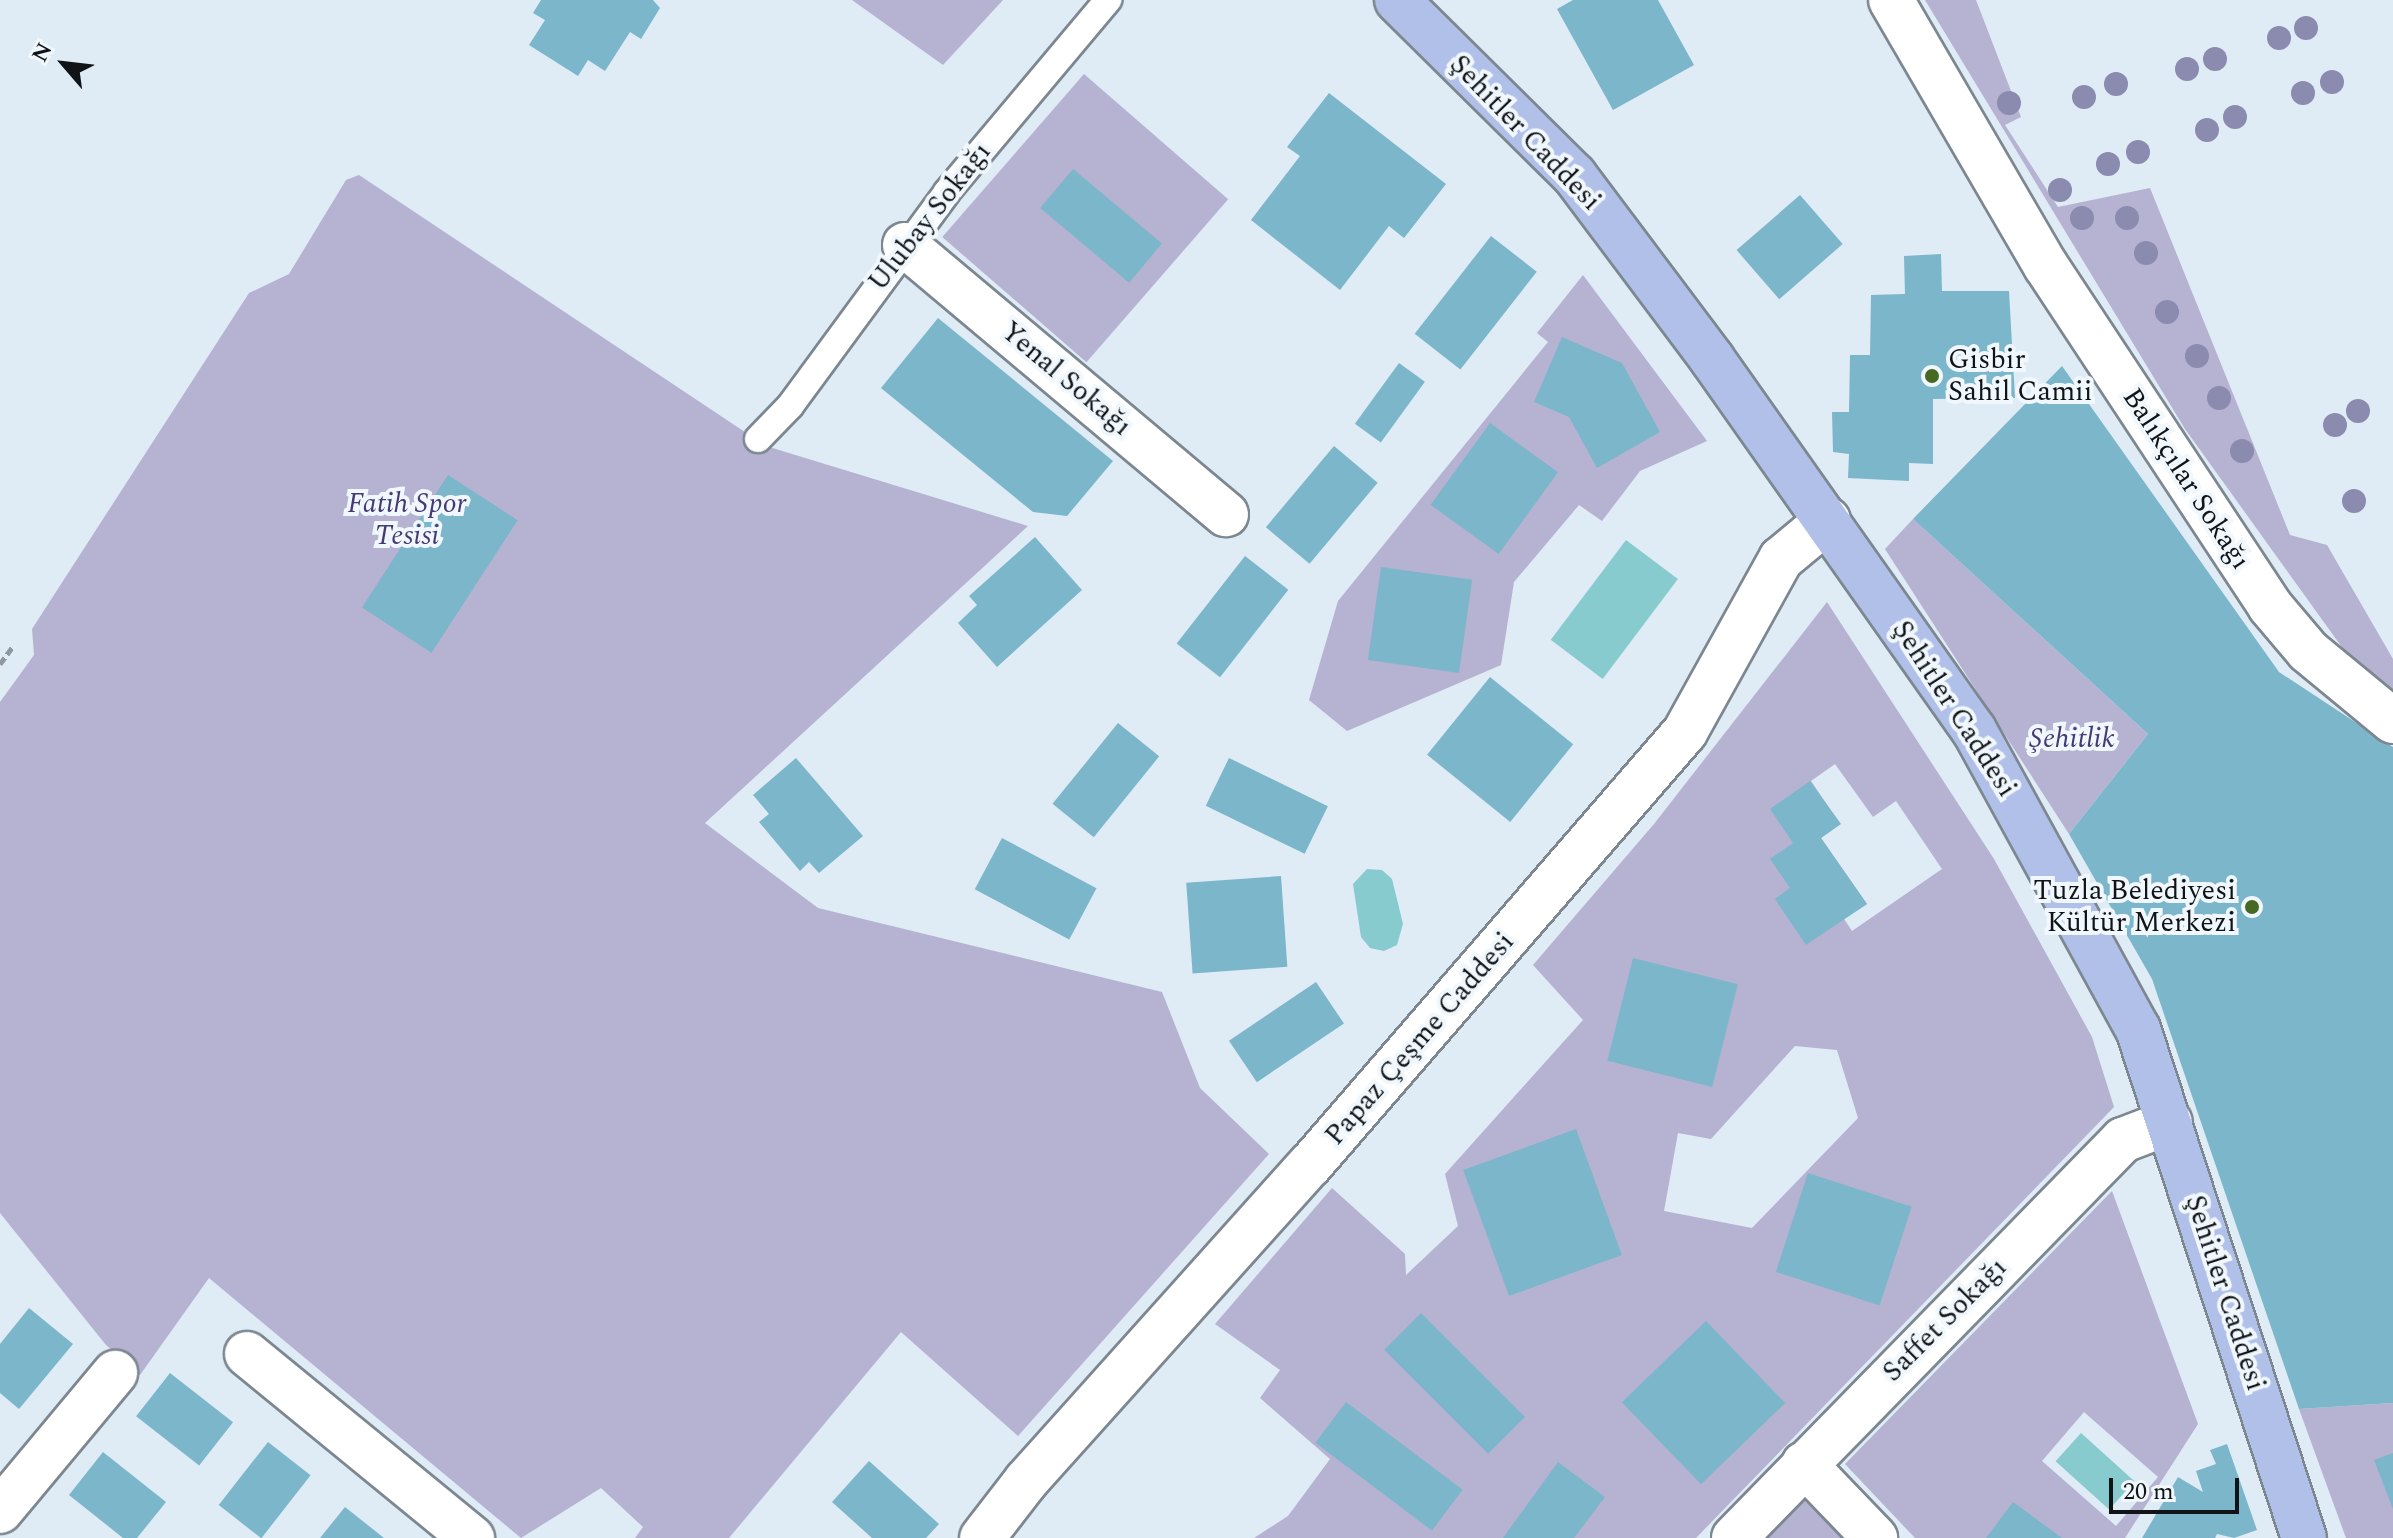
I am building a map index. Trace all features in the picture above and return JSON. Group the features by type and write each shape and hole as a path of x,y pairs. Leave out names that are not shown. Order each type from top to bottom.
{"main road":[{"name":"Şehitler Caddesi","path":"1397,0 1574,175 1828,520 1974,730 2121,990 2170,1122 2304,1538"}],"street":[{"name":"Balıkçılar Sokağı","path":"1891,0 2046,266 2270,606 2308,651 2393,721"},
{"name":"Yenal Sokağı","path":"905,245 1226,514"},
{"name":"Papaz Çeşme Caddesi","path":"982,1538 1026,1481 1310,1165 1685,732 1781,559 1828,520"},
{"name":"Saffet Sokağı","path":"1734,1538 2123,1140 2170,1122"},
{"path":"247,1354 472,1538"},
{"path":"0,1511 115,1373"},
{"path":"1804,1464 1875,1538"}],"lane":[{"name":"Ulubay Sokağı","path":"758,439 790,406 905,245 1108,0"}],"path":[{"path":"0,664 13,646"}],"green space":[{"path":"852,0 1003,0 943,65"},
{"path":"1925,0 1976,0 2021,117 2005,125 2058,207 2150,188 2290,535 2327,545 2393,659 2393,700 2372,689 2185,429"},
{"path":"1084,74 1228,199 1086,362 942,237"},
{"name":"Fatih Spor Tesisi","path":"359,175 766,446 1028,526 705,823 818,908 1162,992 1200,1088 1269,1154 1018,1436 901,1332 729,1538 635,1538 643,1527 601,1488 521,1538 209,1278 140,1375 106,1345 0,1213 0,702 34,655 32,629 249,293 289,274 346,180"},
{"path":"1583,275 1707,441 1640,471 1602,521 1579,505 1514,582 1501,665 1347,731 1309,700 1338,601 1548,342 1537,333"},
{"name":"Şehitlik","path":"1913,519 2148,734 2069,834 1885,549"},
{"path":"1827,602 1994,859 2092,1037 2114,1107 1696,1538 1254,1538 1288,1516 1330,1459 1260,1398 1280,1370 1215,1324 1332,1188 1405,1254 1406,1275 1458,1226 1445,1174 1583,1020 1533,965 1654,824","holes":["1835,764 1873,817 1896,801 1942,869 1852,931 1844,919 1867,904 1821,838 1840,824 1811,781","1795,1046 1837,1050 1858,1118 1752,1228 1664,1211 1678,1133 1711,1139"]},
{"path":"2112,1191 2198,1424 2125,1538 1915,1538 1845,1464","holes":["2084,1412 2158,1477 2116,1526 2042,1461"]},
{"path":"2393,1403 2393,1538 2346,1538 2299,1409"},
{"path":"1811,1493 1854,1538 1768,1538"}],"water":[{"path":"1626,540 1678,579 1603,679 1551,640"},
{"path":"1367,869 1382,870 1392,879 1403,924 1397,945 1384,951 1370,948 1361,937 1353,884"},
{"path":"2081,1433 2135,1481 2109,1509 2056,1461"}],"building":[{"path":"541,0 653,0 660,8 641,39 630,32 605,71 588,60 578,76 529,45 545,20 533,13"},
{"path":"1573,0 1658,0 1694,65 1613,110 1557,9"},
{"path":"1329,93 1446,184 1404,238 1389,226 1340,290 1251,220 1300,156 1287,147"},
{"path":"1073,169 1162,244 1129,283 1040,208"},
{"path":"1800,195 1843,244 1779,299 1737,250"},
{"path":"1491,236 1537,272 1460,369 1415,334"},
{"name":"Gisbir Sahil Camii","path":"1941,254 1942,291 2009,291 2015,398 1933,399 1933,464 1909,463 1909,481 1848,478 1849,454 1833,452 1832,412 1849,412 1850,355 1870,355 1871,295 1905,294 1904,256"},
{"path":"938,318 1113,461 1067,516 1033,512 881,388"},
{"path":"1562,337 1622,363 1660,432 1597,468 1569,417 1534,402"},
{"path":"1399,363 1425,382 1381,442 1355,424"},
{"name":"Tuzla Belediyesi Kültür Merkezi","path":"2062,366 2279,672 2393,747 2393,1403 2299,1409 2152,979 2069,834 2148,734 1913,519"},
{"path":"1490,423 1558,472 1499,554 1431,505"},
{"path":"1334,446 1378,483 1310,564 1266,527"},
{"path":"448,475 518,520 432,653 362,608"},
{"path":"1035,537 1082,590 997,667 958,623 977,605 969,596"},
{"path":"1245,556 1288,590 1220,677 1177,643"},
{"path":"1381,567 1472,580 1459,673 1368,660"},
{"path":"1490,677 1573,744 1510,822 1427,755"},
{"path":"1118,723 1159,756 1094,837 1053,804"},
{"path":"796,758 863,836 819,873 809,862 800,871 759,822 769,814 753,795"},
{"path":"1229,758 1328,806 1305,854 1206,806"},
{"path":"1810,781 1841,824 1821,838 1867,904 1806,945 1775,899 1790,888 1770,859 1793,843 1770,809"},
{"path":"1002,838 1096,888 1069,939 975,889"},
{"path":"1281,876 1287,967 1193,973 1186,883"},
{"path":"1633,958 1738,984 1712,1087 1607,1061"},
{"path":"1316,982 1344,1023 1257,1082 1229,1041"},
{"path":"1576,1129 1622,1255 1509,1296 1463,1170"},
{"path":"1808,1173 1912,1207 1880,1306 1776,1272"},
{"path":"29,1308 73,1344 19,1409 0,1393 0,1344"},
{"path":"1421,1313 1525,1417 1488,1454 1384,1350"},
{"path":"1706,1321 1785,1403 1701,1484 1622,1402"},
{"path":"170,1373 233,1422 199,1466 136,1416"},
{"path":"1346,1402 1463,1490 1432,1531 1315,1443"},
{"path":"268,1442 311,1475 262,1538 219,1505"},
{"path":"2227,1444 2257,1530 2234,1538 2217,1534 2215,1538 2142,1538 2178,1477 2203,1492 2196,1471 2216,1464 2210,1450"},
{"path":"103,1452 166,1502 137,1538 123,1538 69,1495"},
{"path":"2393,1453 2393,1509 2374,1460"},
{"path":"869,1461 939,1524 926,1538 872,1538 832,1502"},
{"path":"1558,1462 1605,1497 1574,1538 1503,1538"},
{"path":"2013,1502 2062,1538 1986,1538"},
{"path":"345,1507 384,1538 320,1538"}],"place":[{"name":"Gisbir Sahil Camii","path":"1932,376"},
{"name":"Tuzla Belediyesi Kültür Merkezi","path":"2252,907"}]}
